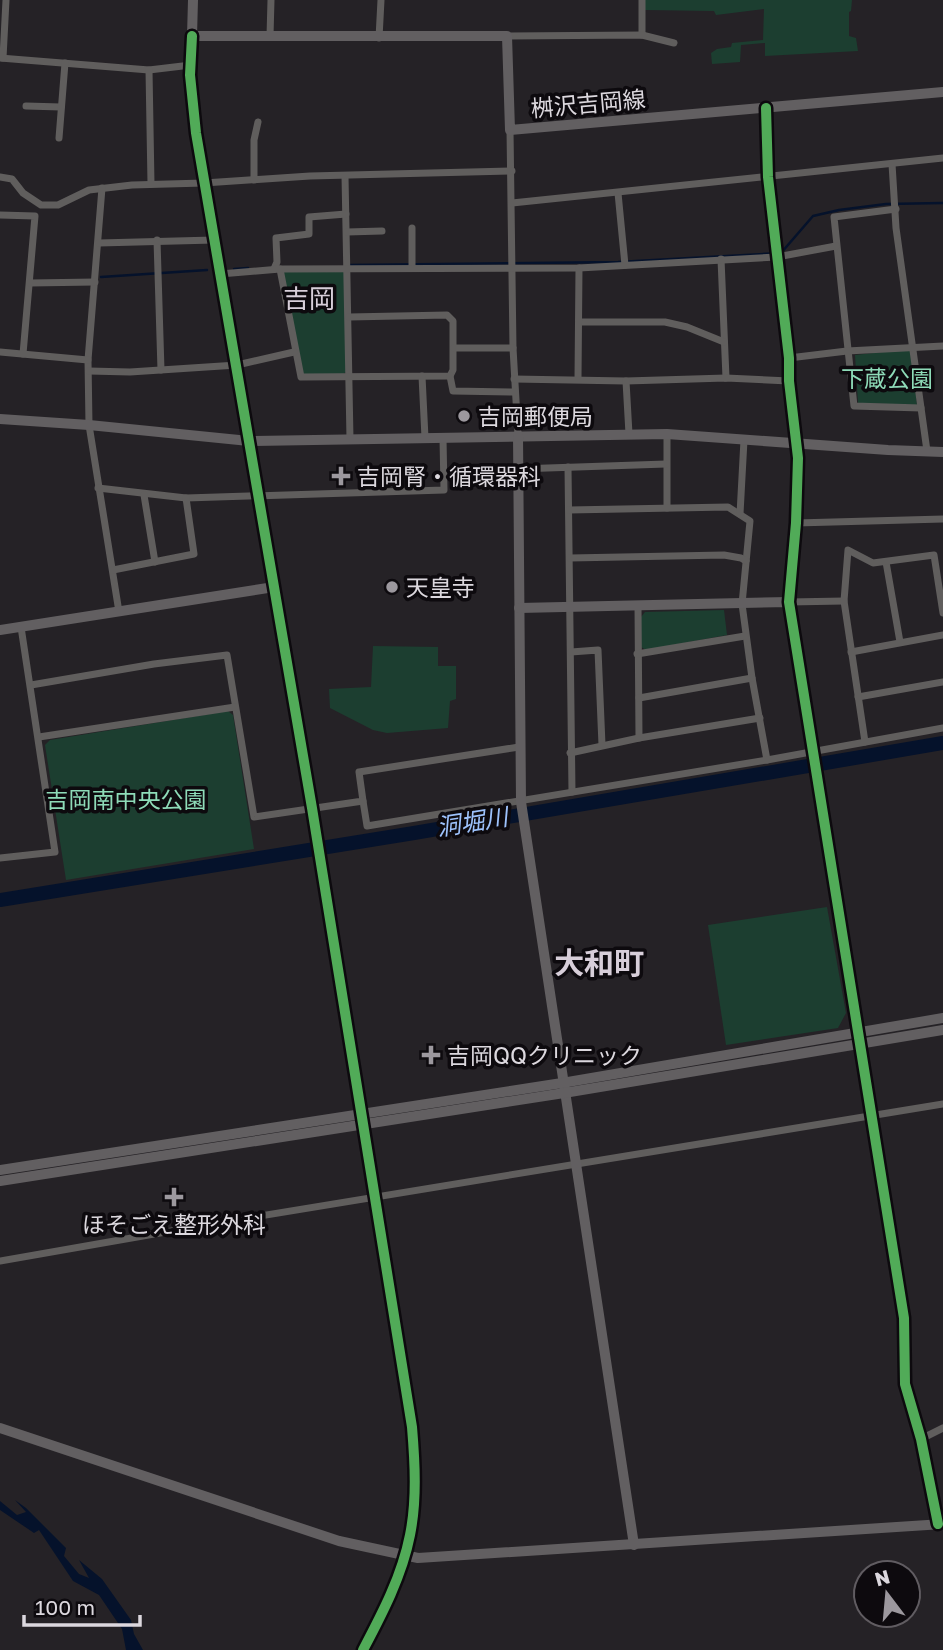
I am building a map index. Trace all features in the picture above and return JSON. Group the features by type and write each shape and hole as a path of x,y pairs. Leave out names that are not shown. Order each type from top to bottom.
{"street":[{"path":"6,0 2,58 149,70 191,65"},
{"path":"193,0 191,97 204,183 364,1119 405,1373 415,1463 410,1535 389,1600 363,1650"},
{"path":"270,36 271,0"},
{"path":"379,38 381,0"},
{"path":"642,0 642,35"},
{"path":"192,36 379,38 642,35 674,43"},
{"name":"桝沢吉岡線","path":"507,36 510,130 943,92"},
{"path":"59,138 65,63"},
{"path":"149,70 151,184"},
{"path":"26,106 61,107"},
{"path":"0,1428 339,1541 418,1558 940,1524 921,1439 905,1384 904,1318 789,602 798,458 768,177 766,108"},
{"path":"254,180 254,140 258,122"},
{"path":"510,130 513,348 518,435 521,806 634,1545"},
{"path":"512,203 943,158"},
{"path":"892,164 896,228 927,451"},
{"path":"0,177 12,179 23,193 41,205 58,205 89,190 151,184 512,171"},
{"path":"345,176 350,439"},
{"path":"103,188 88,360 89,425 119,612"},
{"path":"618,193 625,262"},
{"path":"23,354 34,216 41,205"},
{"path":"896,209 834,217 847,351 854,406 921,408"},
{"path":"346,214 309,217 309,234 276,238 276,267 301,377 450,376"},
{"path":"0,215 34,216"},
{"path":"412,228 412,265"},
{"path":"347,233 382,232"},
{"path":"157,240 161,370"},
{"path":"99,243 214,240"},
{"path":"220,274 276,267 348,265 579,268 625,262 721,259 836,246"},
{"path":"721,259 726,378"},
{"path":"578,378 579,268"},
{"path":"30,283 95,282"},
{"path":"349,317 447,315 453,321 453,370 450,376 453,391 515,392"},
{"path":"579,322 665,322 687,327 724,342"},
{"path":"789,358 847,351 943,346"},
{"path":"454,348 513,348"},
{"path":"0,352 88,360"},
{"path":"89,371 237,365 294,352"},
{"path":"422,376 425,438"},
{"path":"514,379 578,378 626,381 726,378 789,381"},
{"path":"626,381 629,434"},
{"path":"0,419 249,441 667,434 943,452"},
{"path":"667,434 667,508"},
{"path":"98,488 186,498 444,490 443,438"},
{"path":"740,514 744,440"},
{"path":"518,469 666,464"},
{"path":"568,467 572,792"},
{"path":"144,495 155,562"},
{"path":"113,570 194,554 186,498"},
{"path":"569,510 728,507 751,521 742,604 745,636 767,760"},
{"path":"796,523 943,519"},
{"path":"865,742 844,601 848,550 873,563 934,555 943,613"},
{"path":"570,558 724,555 746,561"},
{"path":"886,562 900,642"},
{"path":"0,630 274,587"},
{"path":"519,608 844,601"},
{"path":"638,606 639,738"},
{"path":"0,858 55,852 21,627"},
{"path":"851,652 943,635"},
{"path":"637,654 745,636"},
{"path":"570,652 598,650 602,745"},
{"path":"31,685 154,664 227,655 254,817 363,801"},
{"path":"639,698 752,678"},
{"path":"858,697 943,682"},
{"path":"39,737 235,707"},
{"path":"570,752 760,718"},
{"path":"519,747 359,772 367,826 521,806 572,792 943,728"},
{"path":"0,1181 859,1038 943,1018"},
{"path":"859,1038 943,1030"},
{"path":"0,1261 376,1196 943,1104"},
{"path":"0,1170 364,1119"},
{"path":"921,1439 943,1428"}],"green space":[{"path":"645,0 852,0 849,36 856,38 858,51 765,56 765,43 741,45 740,62 712,64 711,53 717,49 731,47 732,43 763,40 764,9 716,15 714,11 645,10"},
{"path":"345,269 347,371 342,375 303,375 283,270"},
{"name":"下蔵公園","path":"911,349 917,405 858,403 855,355"},
{"path":"724,610 727,635 646,650 641,647 641,617 645,612"},
{"path":"373,646 438,647 438,666 456,666 456,699 450,701 448,728 387,733 373,730 330,708 329,689 371,687"},
{"name":"吉岡南中央公園","path":"228,711 233,715 254,849 66,880 45,745 50,740"},
{"path":"827,907 846,1013 838,1028 726,1045 708,925"}],"water":[{"path":"15,1500 66,1548 64,1556 79,1574 89,1578 79,1560 102,1579 131,1620 134,1634 143,1650 126,1650 122,1629 99,1595 73,1581 39,1530 34,1533 0,1510 0,1501 17,1515 26,1512"}],"waterway":[{"path":"349,265 618,262 781,253 813,216 886,204 943,203"},
{"path":"234,269 248,268"},
{"path":"101,277 207,270"},
{"name":"洞堀川","path":"0,900 943,743"}],"cycle path":[{"path":"192,36 190,75 196,133 312,808 412,1427 415,1468 410,1535 397,1580 363,1650"},
{"path":"766,108 768,177 798,458 789,602 904,1318 905,1384 921,1439 938,1524"}],"place":[{"name":"吉岡郵便局","path":"464,416"},
{"name":"吉岡腎・循環器科","path":"341,476"},
{"name":"天皇寺","path":"392,587"},
{"name":"吉岡QQクリニック","path":"431,1055"},
{"name":"ほそごえ整形外科","path":"174,1197"}],"district":[{"name":"吉岡","path":"309,298"},
{"name":"大和町","path":"599,963"}]}
